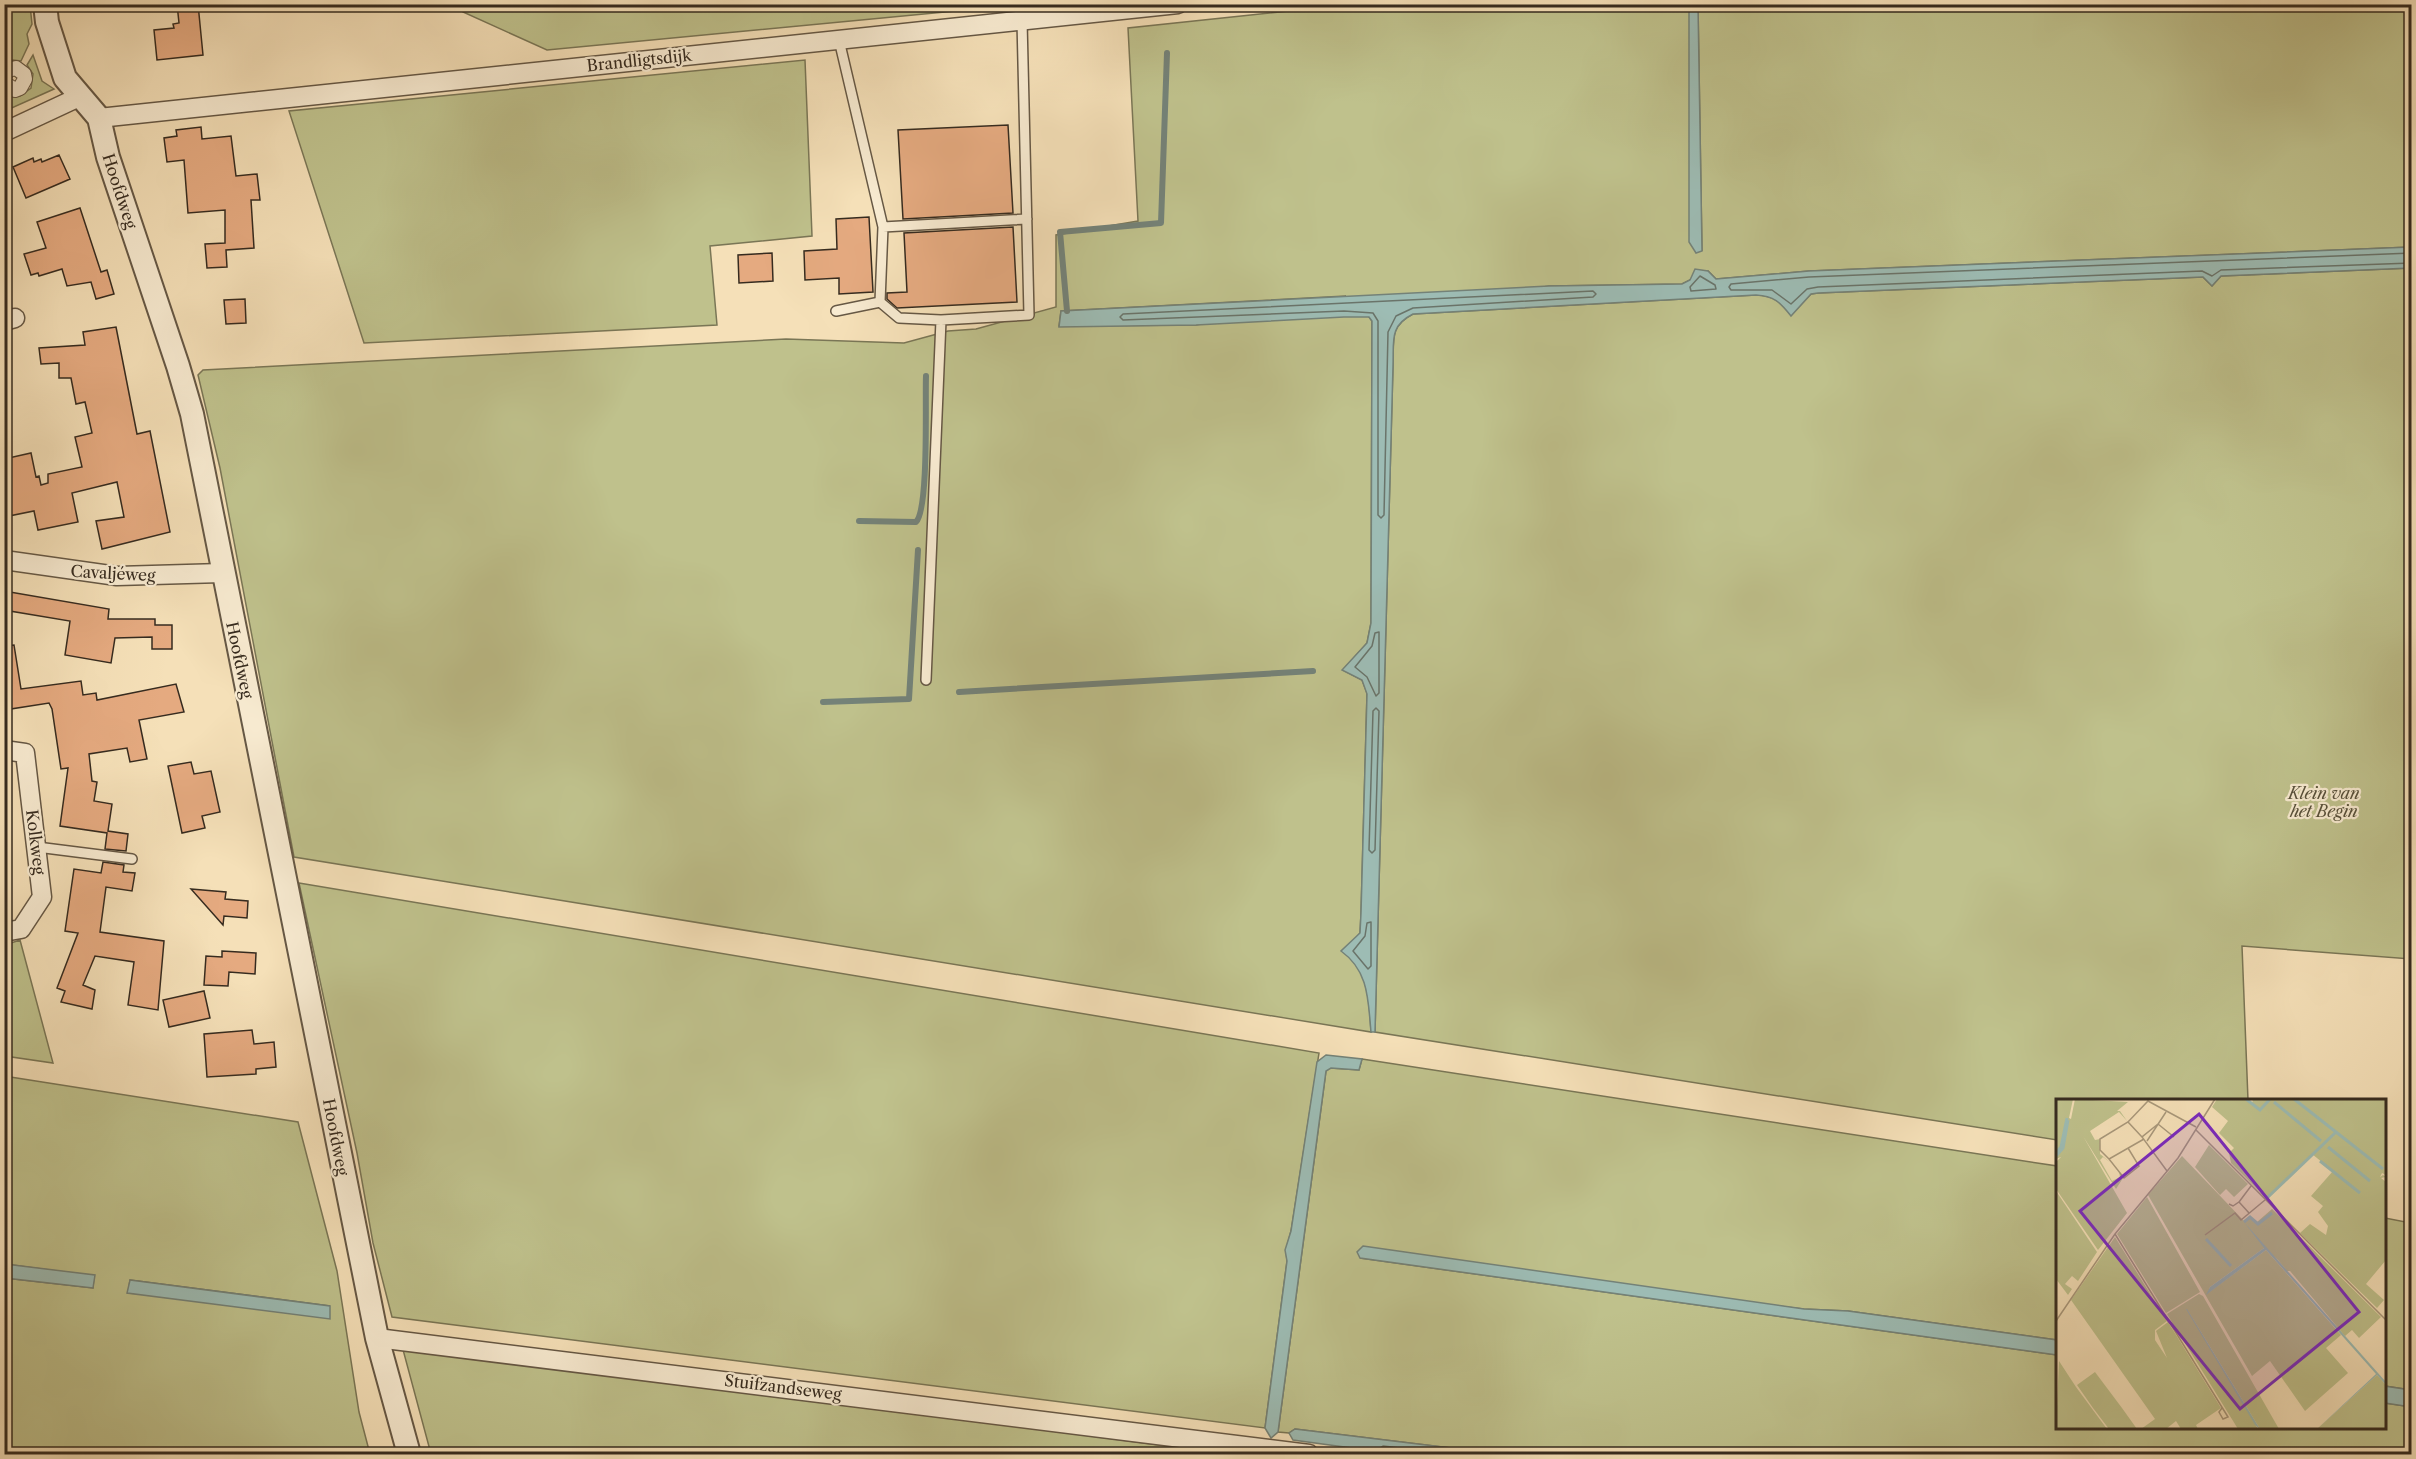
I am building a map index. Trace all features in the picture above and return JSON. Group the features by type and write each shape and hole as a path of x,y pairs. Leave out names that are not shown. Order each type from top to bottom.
{"street":[{"path":"45,4 47,22 65,78 79,98 99,118"},
{"name":"Brandligtsdijk","path":"99,118 1178,4"},
{"path":"6,86 15,90 24,84 26,79 22,66"},
{"path":"4,132 79,98"},
{"name":"Hoofdweg","path":"99,118 108,157 192,414 377,1338"},
{"name":"Cavaljéweg","path":"4,560 117,576 222,573"},
{"name":"Kolkweg","path":"4,750 25,753 42,897 21,928 4,932"},
{"path":"377,1338 409,1455"},
{"name":"Stuifzandseweg","path":"377,1338 1309,1455"}],"lane":[{"path":"880,302 899,318 941,320 1029,315 1022,21"},
{"path":"839,40 883,227 880,302"},
{"path":"883,227 1027,219"},
{"path":"836,311 880,302"},
{"path":"926,680 941,320"},
{"path":"37,848 132,859"}],"green space":[{"path":"5,4 30,5 32,24 27,34 29,44 21,61 13,60 5,63"},
{"path":"1019,4 547,50 463,12 462,5"},
{"path":"1355,4 1690,5 1702,251 1698,5 2411,5 2411,247 1809,271 1716,279 1708,271 1682,284 1549,286 1369,317 1372,321 1371,623 1367,643 1343,670 1362,680 1367,693 1360,933 1352,943 1366,988 1371,1032 294,857 220,468 198,375 203,370 786,339 904,343 948,331 976,329 1056,307 1056,235 1138,221 1128,28","holes":["1346,296 1196,325 1059,326 1061,311"]},
{"path":"33,55 42,81 54,89 5,111 9,96 20,96 31,88 33,74 27,65"},
{"path":"805,60 812,236 710,246 717,325 364,343 289,111"},
{"name":"Klein van het Begin","path":"2411,268 2411,959 2242,946 2248,1099 2056,1099 2056,1140 1375,1032 1393,342 1396,329 1405,319 1413,314 1756,295 1776,300 1791,315 1811,294 1818,293 2203,277 2212,286 2221,276"},
{"path":"299,883 1319,1053 1286,1250 1287,1261 1265,1428 392,1317 373,1243 357,1153"},
{"path":"20,940 53,1063 5,1056 5,945"},
{"path":"1362,1059 2056,1166 2056,1340 1848,1311 1804,1309 1360,1258 2056,1355 2056,1429 2386,1429 2386,1403 2412,1407 2411,1454 1500,1454 1295,1429 1289,1433 1278,1432 1326,1071 1330,1068 1359,1070"},
{"path":"4,1076 298,1122 337,1271 359,1412 370,1454 5,1454 5,1278 93,1288 94,1276 5,1264","holes":["130,1280 330,1306 128,1293"]},
{"path":"2386,1218 2411,1223 2411,1390 2386,1386"},
{"path":"402,1346 1167,1446 1224,1454 431,1454"}],"water":[{"path":"1689,5 1698,5 1702,251 1696,253 1689,242"},
{"path":"2411,247 2411,268 2221,276 2212,286 2203,277 1818,293 1811,294 1791,316 1776,301 1756,295 1413,314 1405,319 1396,329 1393,342 1375,1032 1371,1032 1368,998 1362,977 1350,959 1341,951 1360,933 1361,913 1367,694 1362,680 1342,670 1367,643 1371,623 1372,321 1369,317 1344,317 1196,325 1059,327 1061,311 1549,286 1682,284 1690,280 1695,269 1708,271 1716,279 1809,271"},
{"path":"1326,1055 1362,1059 1359,1070 1331,1068 1326,1071 1278,1432 1271,1438 1265,1428 1287,1261 1285,1250 1291,1231 1317,1062"},
{"path":"1363,1246 1804,1309 1848,1311 2056,1340 2056,1355 1360,1258 1357,1252"},
{"path":"5,1264 95,1275 93,1288 5,1278"},
{"path":"130,1280 330,1306 330,1319 127,1293"},
{"path":"2386,1386 2411,1390 2411,1407 2386,1403"},
{"path":"1295,1429 1500,1454 1396,1454 1293,1440 1289,1433"}],"building":[{"path":"177,4 198,4 203,55 157,60 154,30 174,28 173,24 179,23"},
{"path":"1008,125 1013,213 903,219 898,130"},
{"path":"201,127 202,139 231,136 236,176 257,174 260,200 251,200 254,248 226,250 227,267 207,268 205,244 225,243 225,210 188,213 184,160 167,162 164,138 177,136 176,130"},
{"path":"59,155 70,179 26,198 13,167 33,158 34,162 41,159 42,162"},
{"path":"80,208 101,272 107,270 114,294 96,299 91,282 67,286 62,269 39,276 38,273 31,275 24,254 46,248 37,222"},
{"path":"869,217 873,292 839,294 839,278 805,280 804,251 837,249 836,219"},
{"path":"1013,227 1017,302 897,308 887,299 887,293 907,292 904,233"},
{"path":"772,253 773,281 739,283 738,255"},
{"path":"245,299 246,323 226,324 224,300"},
{"path":"116,327 137,434 150,431 170,532 102,549 96,521 124,517 117,482 72,493 78,522 38,530 34,511 4,517 4,495 8,495 4,459 31,453 36,477 39,476 41,485 48,483 48,474 82,467 75,437 92,433 85,402 76,404 71,378 59,378 59,363 41,364 39,348 85,345 83,332"},
{"path":"4,591 109,609 108,619 155,619 155,625 172,625 172,649 152,649 152,637 115,638 111,663 65,655 70,621 4,610"},
{"path":"14,645 21,689 81,681 83,695 96,693 97,700 176,684 184,712 139,720 147,759 130,762 127,748 89,754 92,781 97,782 94,801 112,804 108,831 128,834 126,851 105,849 107,833 60,826 68,768 61,769 52,709 49,703 4,710 4,646"},
{"path":"191,762 194,774 211,771 220,812 202,816 205,828 182,833 168,766"},
{"path":"103,862 124,865 123,872 135,873 132,891 106,887 100,932 164,941 158,1010 128,1005 134,962 95,956 83,985 95,990 92,1009 61,1002 65,991 57,988 78,933 65,931 74,869 101,873"},
{"path":"191,889 226,892 225,899 248,901 247,918 224,916 223,925"},
{"path":"222,951 256,953 255,974 229,972 228,986 204,985 206,956 222,957"},
{"path":"204,991 210,1018 169,1027 163,1000"},
{"path":"252,1030 254,1044 274,1042 276,1067 256,1069 256,1074 207,1077 204,1034"}],"waterway":[{"path":"1067,311 1060,232 1161,223 1167,53"},
{"path":"859,521 916,522 920,513 925,476 926,376"},
{"path":"823,702 909,699 918,550"},
{"path":"959,692 1313,671"}]}
